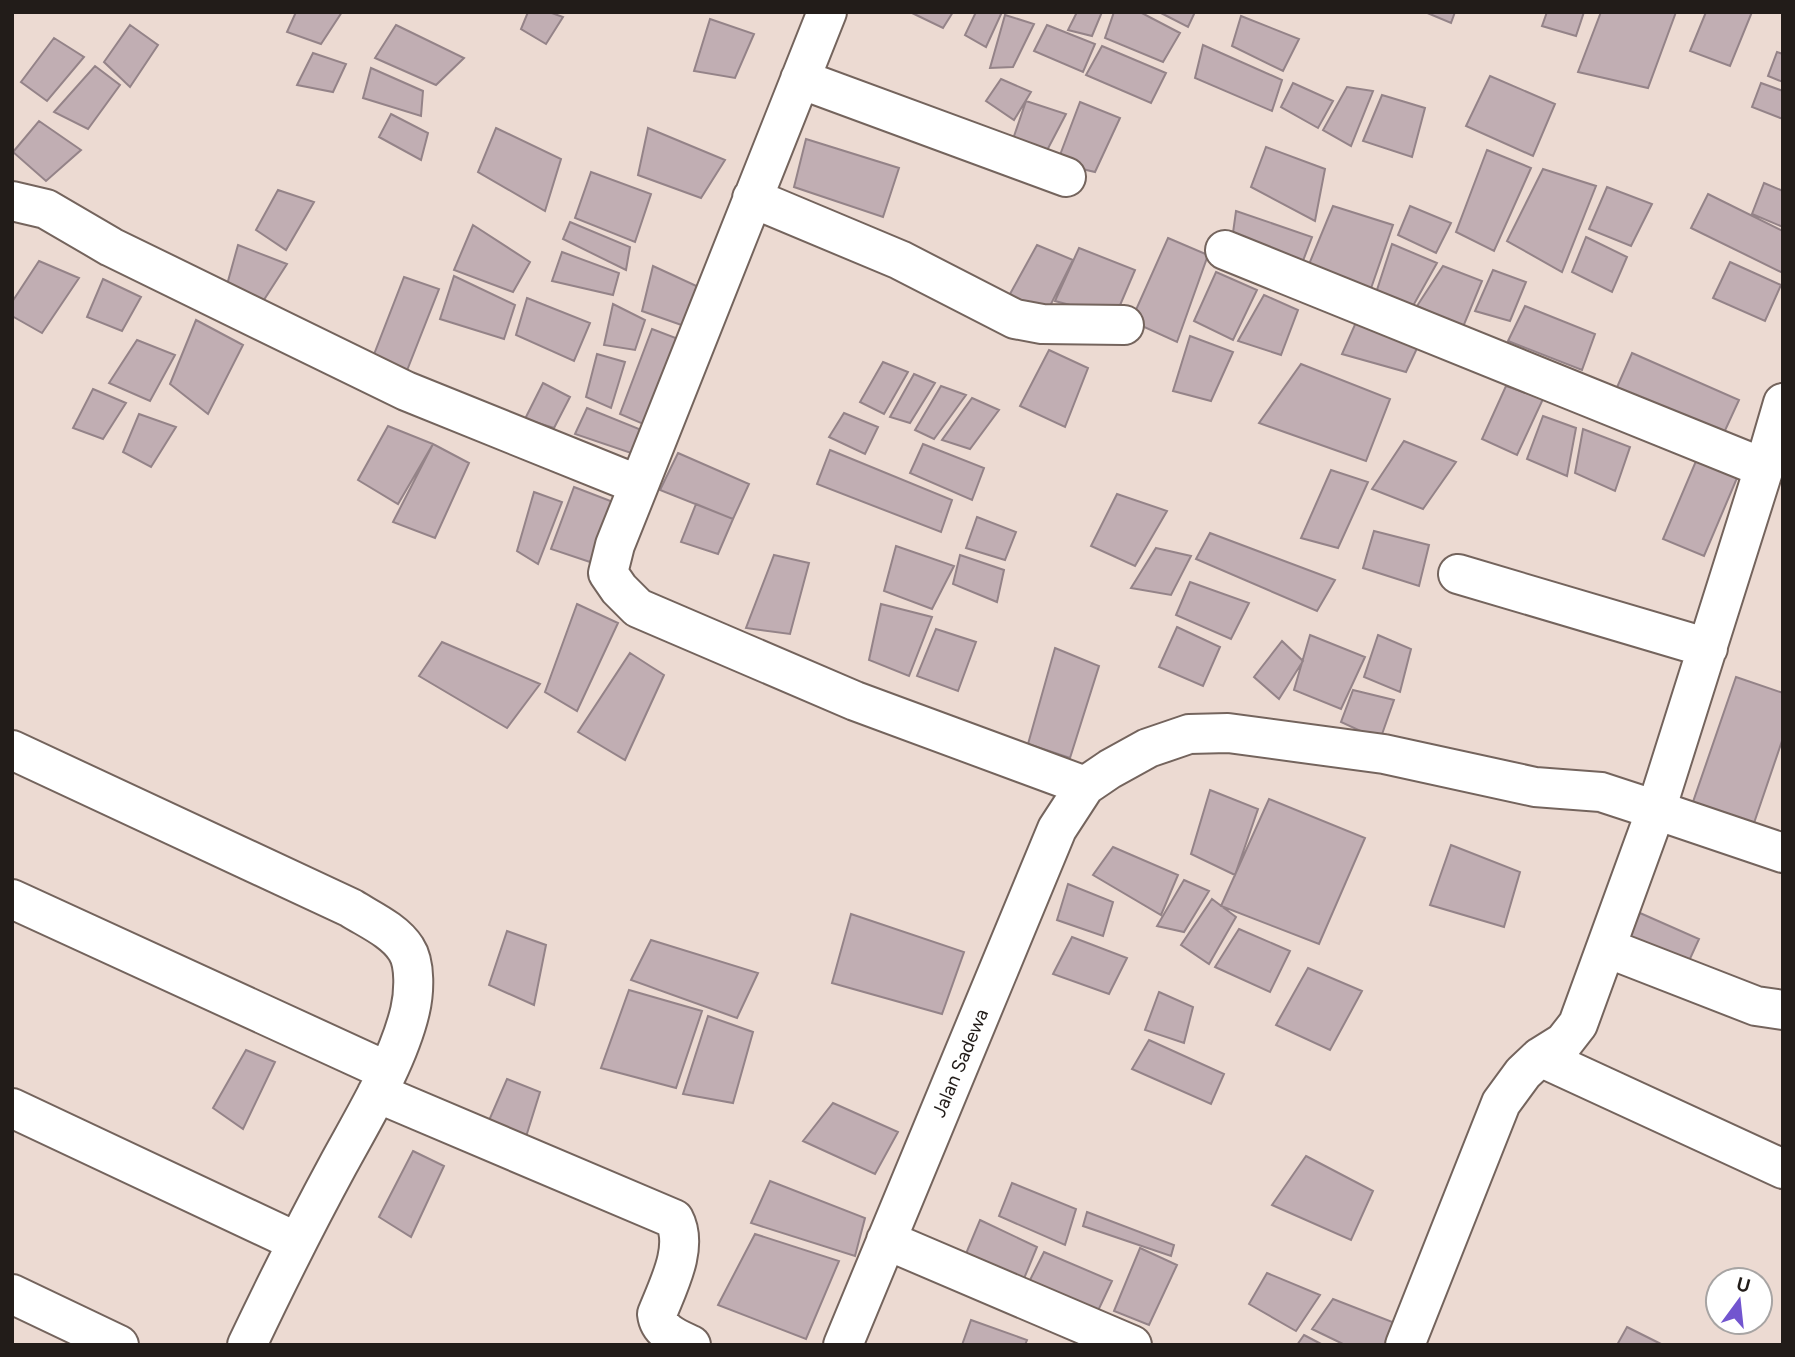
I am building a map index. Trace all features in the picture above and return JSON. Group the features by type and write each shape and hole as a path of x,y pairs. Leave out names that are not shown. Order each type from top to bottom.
{"street":[{"path":"818,15 800,79 615,545 608,573 638,608 855,701 1085,786 1148,748 1189,734 1228,733 1384,754 1535,787 1601,792 1783,853"},
{"path":"800,79 1066,177"},
{"path":"752,198 900,260 1015,319 1042,324 1124,325"},
{"path":"12,201 46,209 111,247 406,391 639,485"},
{"path":"1225,250 1764,468"},
{"path":"1405,1345 1501,1103 1523,1073 1540,1057 1564,1042 1578,1024 1656,810 1783,403"},
{"path":"1458,574 1707,648"},
{"path":"12,750 351,908 391,933 407,949 413,975 410,1010 382,1082 297,1242 247,1345"},
{"name":"Jalan Sadewa","path":"844,1345 1057,829 1085,786"},
{"path":"12,899 382,1082 674,1219 679,1227 681,1243 657,1314 658,1323 666,1332 691,1345"},
{"path":"1607,948 1756,1006 1783,1010"},
{"path":"1540,1057 1783,1169"},
{"path":"12,1108 297,1242"},
{"path":"886,1240 1132,1345"},
{"path":"12,1294 119,1345"}],"building":[{"path":"296,12 342,12 321,44 287,32"},
{"path":"528,12 549,12 563,17 546,44 521,29"},
{"path":"910,12 953,12 943,28"},
{"path":"976,12 1002,12 986,47 965,35"},
{"path":"1077,12 1102,12 1092,36 1068,30"},
{"path":"1114,12 1140,12 1180,33 1163,62 1105,38"},
{"path":"1159,12 1195,12 1188,27"},
{"path":"1425,12 1455,12 1451,23"},
{"path":"1547,12 1584,12 1576,36 1542,26"},
{"path":"1601,12 1676,12 1648,88 1578,72"},
{"path":"1706,12 1752,12 1730,66 1690,51"},
{"path":"1005,15 1034,24 1013,67 990,68"},
{"path":"1241,16 1299,39 1283,71 1232,46"},
{"path":"710,19 754,34 735,78 694,71"},
{"path":"130,25 158,45 130,87 104,62"},
{"path":"396,25 464,58 436,85 375,58"},
{"path":"1047,25 1095,44 1083,72 1034,51"},
{"path":"54,38 84,57 47,101 21,82"},
{"path":"1203,45 1282,80 1272,111 1195,78"},
{"path":"1102,46 1166,73 1151,103 1086,75"},
{"path":"1777,52 1783,54 1783,82 1768,76"},
{"path":"313,53 346,64 333,92 297,85"},
{"path":"95,66 120,85 88,129 54,112"},
{"path":"371,68 423,91 421,116 363,98"},
{"path":"1490,76 1555,104 1533,156 1466,126"},
{"path":"1001,79 1031,92 1014,120 986,101"},
{"path":"1293,83 1333,101 1318,128 1281,107"},
{"path":"1761,83 1783,91 1783,119 1752,107"},
{"path":"1347,87 1373,91 1351,146 1323,130"},
{"path":"1382,95 1425,108 1412,157 1363,141"},
{"path":"1026,101 1066,114 1042,160 1011,145"},
{"path":"1080,102 1120,118 1095,172 1057,163"},
{"path":"391,114 428,133 421,160 379,137"},
{"path":"39,121 81,150 46,181 13,152"},
{"path":"496,128 561,159 545,211 478,172"},
{"path":"648,128 725,160 701,198 638,175"},
{"path":"806,139 899,168 883,217 794,187"},
{"path":"1266,147 1325,169 1315,221 1251,187"},
{"path":"1487,150 1531,168 1494,251 1456,232"},
{"path":"1543,169 1596,186 1562,272 1507,241"},
{"path":"591,172 651,194 635,242 575,218"},
{"path":"1764,183 1783,191 1783,227 1752,214"},
{"path":"1607,187 1652,204 1631,246 1589,229"},
{"path":"278,190 314,202 286,250 256,230"},
{"path":"1708,194 1783,231 1783,273 1691,228"},
{"path":"1333,206 1393,225 1368,297 1305,274"},
{"path":"1410,206 1451,223 1436,253 1398,235"},
{"path":"1236,211 1312,237 1298,274 1232,240"},
{"path":"570,222 630,247 626,270 563,239"},
{"path":"473,225 530,262 513,292 454,270"},
{"path":"1586,237 1627,257 1612,292 1572,272"},
{"path":"1168,238 1208,255 1177,342 1131,321"},
{"path":"1392,244 1437,263 1409,313 1374,299"},
{"path":"238,245 287,264 260,306 225,292"},
{"path":"1037,245 1073,260 1044,318 1010,294"},
{"path":"1079,248 1135,270 1115,317 1055,301"},
{"path":"562,252 619,273 613,295 552,281"},
{"path":"39,261 79,278 42,333 12,316 12,302"},
{"path":"1730,262 1781,285 1765,321 1713,298"},
{"path":"653,266 703,289 687,327 642,311"},
{"path":"1443,266 1482,281 1463,327 1417,306"},
{"path":"1493,270 1526,282 1510,321 1475,311"},
{"path":"1216,272 1257,290 1233,340 1194,321"},
{"path":"454,276 515,305 504,339 440,319"},
{"path":"404,277 439,289 406,373 373,357"},
{"path":"103,279 141,297 122,331 87,317"},
{"path":"1264,295 1298,310 1281,355 1238,341"},
{"path":"527,298 590,323 574,361 516,335"},
{"path":"613,304 645,320 635,350 604,345"},
{"path":"1525,306 1595,334 1582,370 1508,341"},
{"path":"196,320 243,345 208,414 170,384"},
{"path":"1357,320 1419,344 1406,372 1342,354"},
{"path":"652,329 681,340 648,426 620,414"},
{"path":"1190,336 1233,352 1211,401 1173,391"},
{"path":"137,340 175,355 150,401 109,383"},
{"path":"1049,350 1088,368 1065,427 1020,406"},
{"path":"1632,353 1739,400 1717,448 1611,401"},
{"path":"597,354 625,362 611,408 586,397"},
{"path":"883,362 908,372 884,414 860,402"},
{"path":"1301,364 1390,399 1366,461 1259,423"},
{"path":"914,374 935,383 910,423 890,417"},
{"path":"543,383 570,397 554,428 525,419"},
{"path":"941,386 966,395 934,439 915,430"},
{"path":"1506,386 1543,399 1517,455 1482,439"},
{"path":"93,389 126,403 103,439 73,428"},
{"path":"972,398 999,410 970,449 942,440"},
{"path":"587,408 644,431 637,455 575,434"},
{"path":"844,413 878,427 865,454 829,437"},
{"path":"139,414 176,427 151,467 123,452"},
{"path":"1543,416 1576,428 1567,476 1527,459"},
{"path":"388,426 433,444 398,504 358,480"},
{"path":"1583,429 1630,447 1615,491 1575,473"},
{"path":"1404,441 1456,462 1423,509 1372,489"},
{"path":"433,444 469,463 435,538 393,522"},
{"path":"923,444 984,468 972,500 910,473"},
{"path":"830,450 952,500 941,532 817,484"},
{"path":"678,453 749,484 733,519 660,490"},
{"path":"1696,461 1737,478 1704,556 1663,539"},
{"path":"1331,470 1368,482 1338,548 1301,538"},
{"path":"574,487 621,505 590,562 551,549"},
{"path":"534,492 562,502 538,564 517,551"},
{"path":"1117,494 1167,511 1135,566 1091,546"},
{"path":"696,504 733,519 718,554 681,542"},
{"path":"977,517 1016,532 1005,560 966,548"},
{"path":"1374,531 1429,545 1419,586 1363,568"},
{"path":"1210,533 1335,580 1317,611 1196,559"},
{"path":"896,546 954,566 932,609 884,591"},
{"path":"1156,548 1191,556 1171,595 1131,588"},
{"path":"774,555 809,563 790,634 746,628"},
{"path":"960,555 1004,570 997,602 953,584"},
{"path":"1190,582 1249,603 1231,639 1176,615"},
{"path":"577,604 618,623 577,711 545,692"},
{"path":"881,604 932,617 909,676 869,660"},
{"path":"1177,627 1220,647 1203,686 1159,667"},
{"path":"936,629 976,642 958,691 917,676"},
{"path":"1310,635 1365,657 1341,709 1294,690"},
{"path":"1378,635 1411,649 1400,692 1364,677"},
{"path":"1282,641 1303,661 1279,699 1254,677"},
{"path":"442,642 540,684 507,728 419,676"},
{"path":"1055,648 1099,666 1070,758 1028,744"},
{"path":"630,653 664,675 625,760 578,732"},
{"path":"1736,677 1783,693 1783,738 1754,823 1693,802"},
{"path":"1353,690 1394,700 1380,740 1341,722"},
{"path":"1210,790 1258,809 1235,875 1191,854"},
{"path":"1269,799 1365,838 1319,944 1221,906"},
{"path":"1451,845 1520,872 1504,927 1430,905"},
{"path":"1113,847 1178,875 1161,915 1093,875"},
{"path":"1184,880 1209,891 1184,932 1157,926"},
{"path":"1068,884 1113,902 1103,936 1057,920"},
{"path":"1212,899 1236,917 1209,964 1181,945"},
{"path":"1640,913 1699,939 1684,972 1625,946"},
{"path":"851,914 964,952 942,1014 832,983"},
{"path":"1239,929 1290,951 1270,992 1215,967"},
{"path":"507,931 546,945 534,1005 489,985"},
{"path":"1072,937 1127,958 1109,994 1053,974"},
{"path":"651,940 758,973 737,1018 631,980"},
{"path":"1308,968 1362,991 1330,1050 1276,1025"},
{"path":"629,990 702,1011 676,1088 601,1068"},
{"path":"1159,992 1193,1007 1184,1043 1145,1030"},
{"path":"708,1016 753,1032 733,1103 683,1094"},
{"path":"1149,1040 1224,1074 1211,1104 1132,1069"},
{"path":"246,1050 275,1062 243,1129 213,1108"},
{"path":"507,1079 540,1092 525,1140 487,1125"},
{"path":"833,1103 898,1132 875,1174 803,1141"},
{"path":"413,1151 444,1166 411,1237 379,1217"},
{"path":"1306,1156 1373,1191 1351,1240 1272,1205"},
{"path":"770,1181 865,1218 855,1256 751,1223"},
{"path":"1012,1183 1076,1209 1065,1245 999,1216"},
{"path":"1087,1212 1174,1245 1171,1256 1083,1226"},
{"path":"980,1220 1037,1247 1023,1281 965,1256"},
{"path":"755,1234 839,1261 806,1339 718,1305"},
{"path":"1140,1248 1177,1265 1149,1325 1114,1311"},
{"path":"1044,1252 1112,1281 1096,1315 1026,1288"},
{"path":"1267,1273 1320,1295 1296,1331 1249,1304"},
{"path":"1333,1299 1395,1323 1385,1345 1345,1345 1312,1329"},
{"path":"971,1320 1027,1340 1025,1345 962,1345"},
{"path":"1627,1327 1663,1345 1617,1345"},
{"path":"1304,1335 1323,1345 1297,1345"}]}
